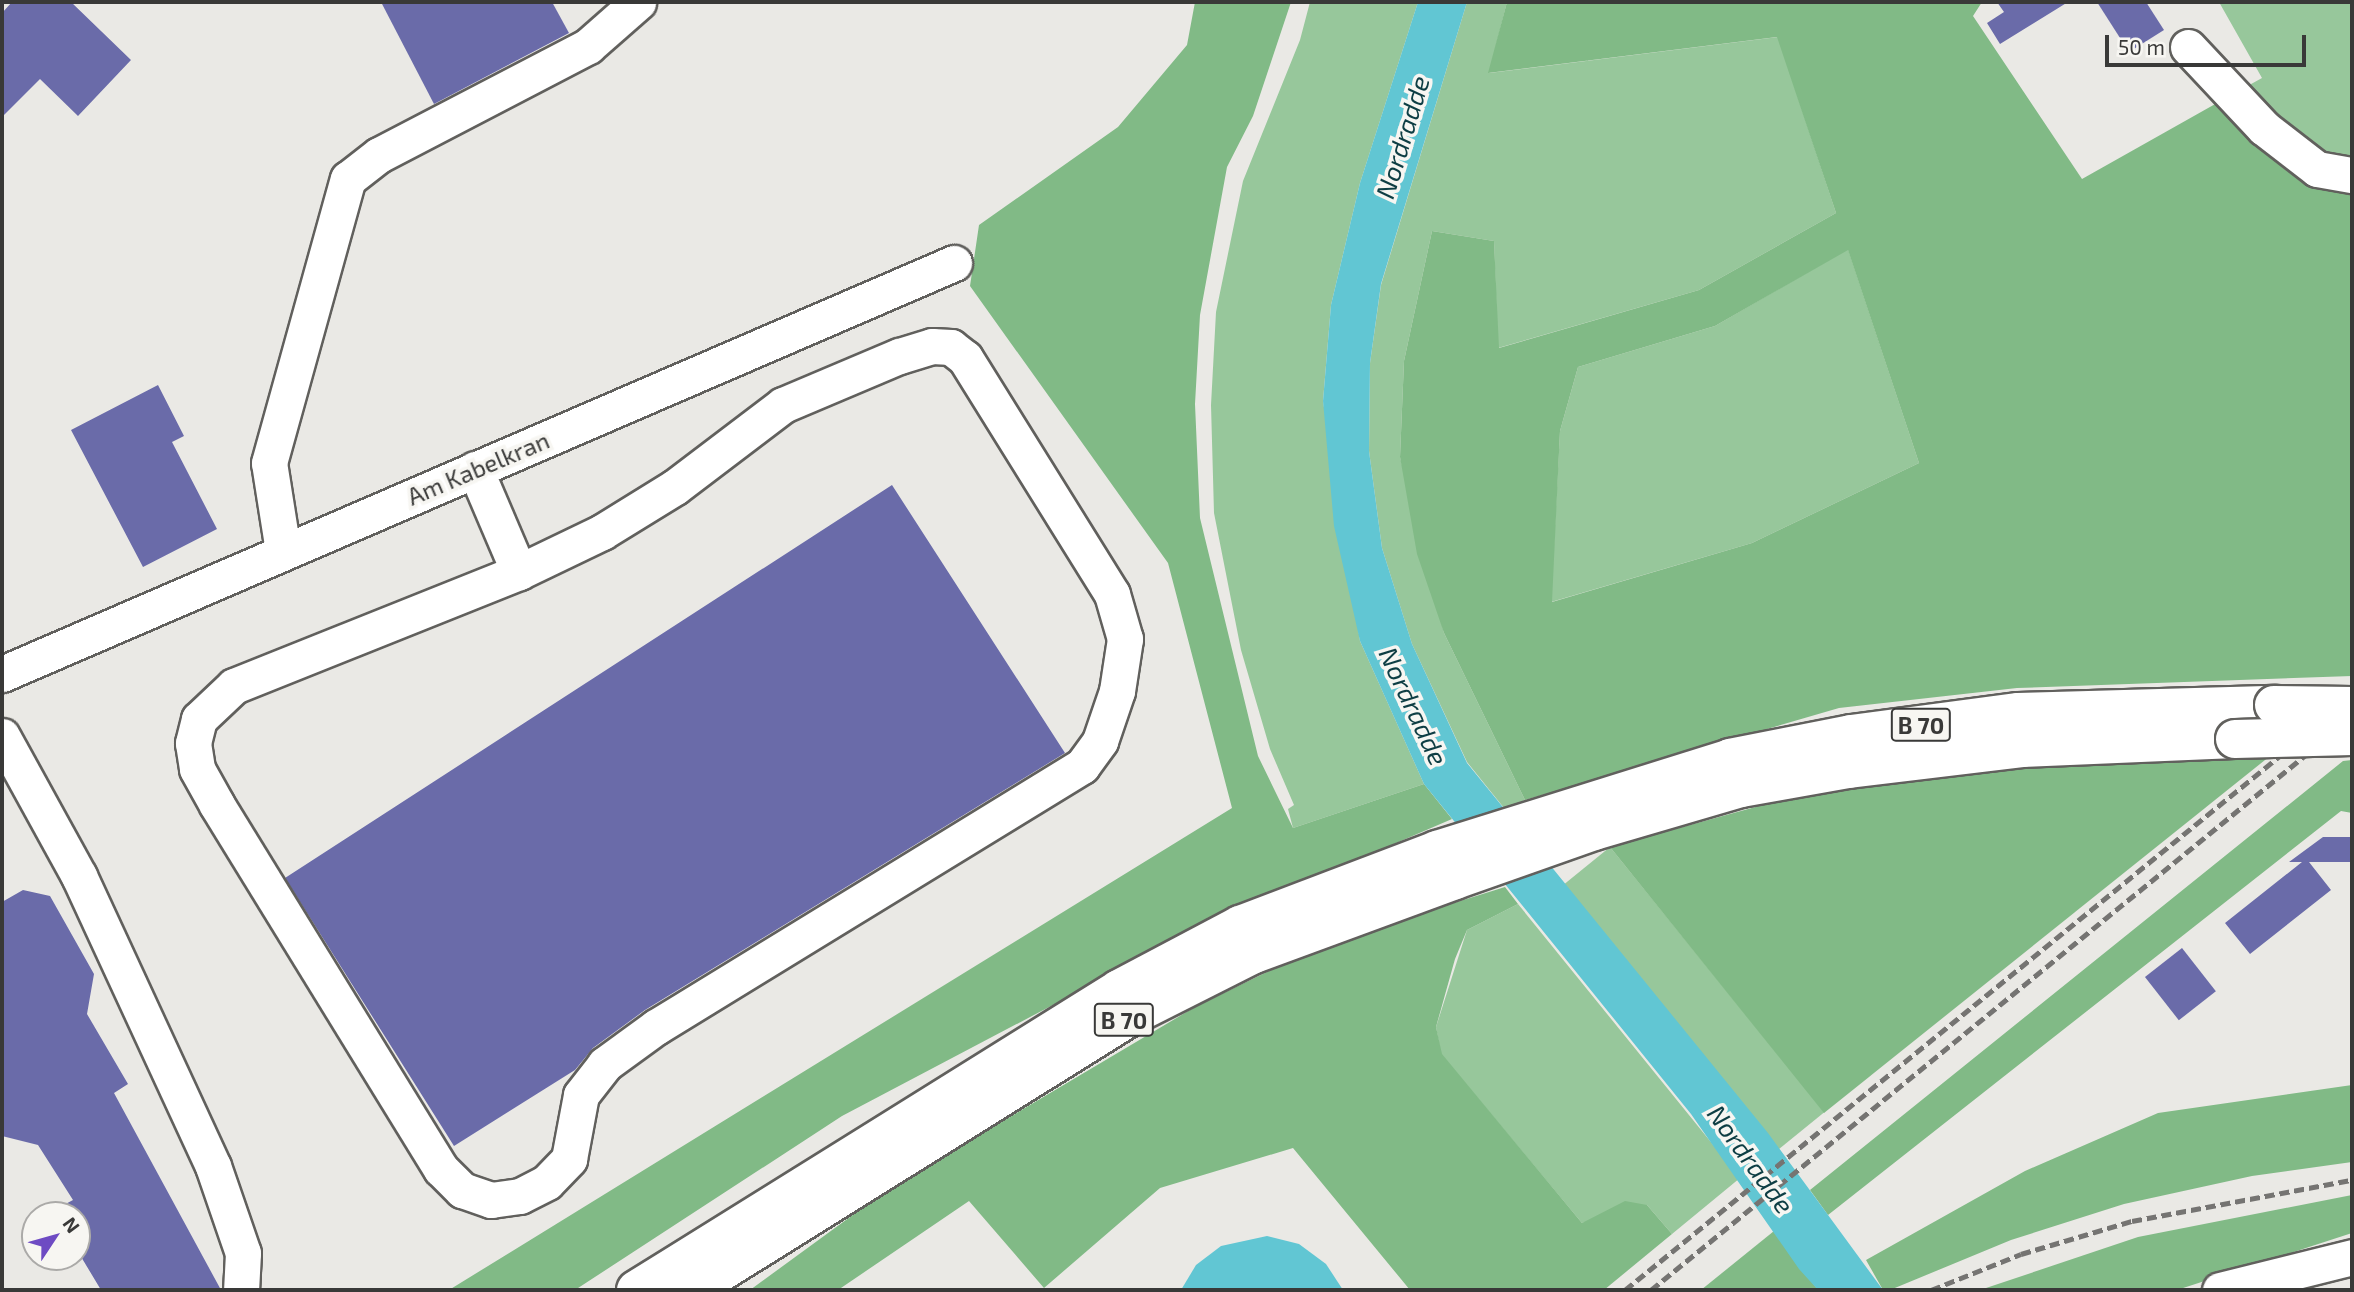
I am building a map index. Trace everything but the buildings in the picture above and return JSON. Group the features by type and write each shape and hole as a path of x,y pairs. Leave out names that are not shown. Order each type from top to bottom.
{"highway":[{"name":"B 70","path":"636,1290 1119,989 1240,925 1446,865 1586,817 1730,758 1851,734 2019,712 2274,705 2352,706"},
{"name":"B 70","path":"1586,817 1849,769 2022,748 2352,736"},
{"name":"B 70","path":"692,1290 1131,1016 1254,954 1446,865"}],"street":[{"path":"282,551 269,463 348,179 379,155 588,46 638,2"},
{"path":"2188,47 2264,128 2317,169 2352,175"},
{"name":"Am Kabelkran","path":"2,674 954,263"},
{"path":"932,346 951,347 965,358 1112,594 1125,639 1118,691 1100,741 1082,766 615,1057 581,1095 569,1160 547,1182 520,1196 491,1200 462,1190 441,1169 217,805 197,768 194,743 198,719 234,686 519,572 603,532 675,487 783,405 899,356 932,346"},
{"path":"475,469 519,572"},
{"path":"2,736 79,876 213,1166 243,1253 241,1290"},
{"path":"2220,1290 2352,1258"}],"green space":[{"path":"1195,2 1291,2 1253,116 1227,167 1200,315 1195,404 1200,518 1258,756 1293,828 1424,784 1452,819 1203,926 842,1116 575,1290 449,1290 1232,808 1168,563 970,286 979,225 1118,127 1187,45"},
{"path":"1310,2 1418,2 1360,183 1331,305 1323,401 1360,641 1424,784 1293,828 1288,809 1294,805 1270,749 1241,650 1214,513 1211,405 1216,312 1243,181 1300,40"},
{"path":"1467,2 1507,2 1489,73 1778,37 1836,213 1699,290 1498,348 1494,241 1432,231 1404,361 1400,457 1444,633 1525,800 1504,808 1467,762 1412,644 1382,548 1369,451 1370,363 1381,285"},
{"path":"1507,2 1982,2 1973,16 2082,179 2233,94 2352,175 2352,676 2017,688 1839,708 1525,800 1444,633 1417,554 1400,457 1404,361 1432,231 1494,241 1499,348 1699,290 1836,213 1777,37 1488,73","holes":["1848,250 1919,463 1752,543 1552,602 1560,431 1578,367 1715,326"]},
{"path":"2219,2 2352,2 2352,175 2233,94 2262,78"},
{"path":"1848,249 1919,463 1752,543 1551,602 1560,431 1578,367 1715,326"},
{"path":"2270,756 1824,1113 1610,847 1770,803 1914,777 2061,764"},
{"path":"2352,760 2352,813 2341,811 1828,1215 1810,1190 2343,761"},
{"path":"1610,847 1825,1112 1779,1149 1564,884"},
{"path":"1505,887 1518,904 1467,930 1455,959 1436,1027 1442,1054 1582,1223 1625,1201 1647,1205 1672,1234 1604,1290 1410,1290 1293,1148 1160,1188 1044,1288 969,1201 838,1290 750,1290 887,1190 1195,1007 1326,943"},
{"path":"1518,904 1740,1178 1672,1234 1647,1205 1582,1223 1441,1054 1436,1027 1467,930"},
{"path":"2352,1085 2352,1162 2252,1176 2124,1204 2011,1240 1890,1290 1883,1290 1866,1260 2025,1171 2158,1113"},
{"path":"2352,1195 2352,1233 2177,1290 1980,1290 2138,1237"},
{"path":"1774,1231 1818,1290 1701,1290"}],"water":[{"name":"Nordradde","path":"1418,2 1467,2 1381,284 1370,363 1369,451 1382,548 1412,644 1467,763 1768,1133 1883,1290 1818,1290 1799,1269 1691,1114 1424,784 1360,641 1334,526 1323,401 1331,305 1360,183"},
{"path":"1267,1236 1299,1244 1326,1264 1343,1290 1181,1290 1196,1265 1221,1246"}],"railway":[{"path":"1625,1290 2352,697"},
{"path":"1651,1290 2352,717"},
{"path":"1931,1290 2021,1254 2132,1221 2352,1180"}]}
